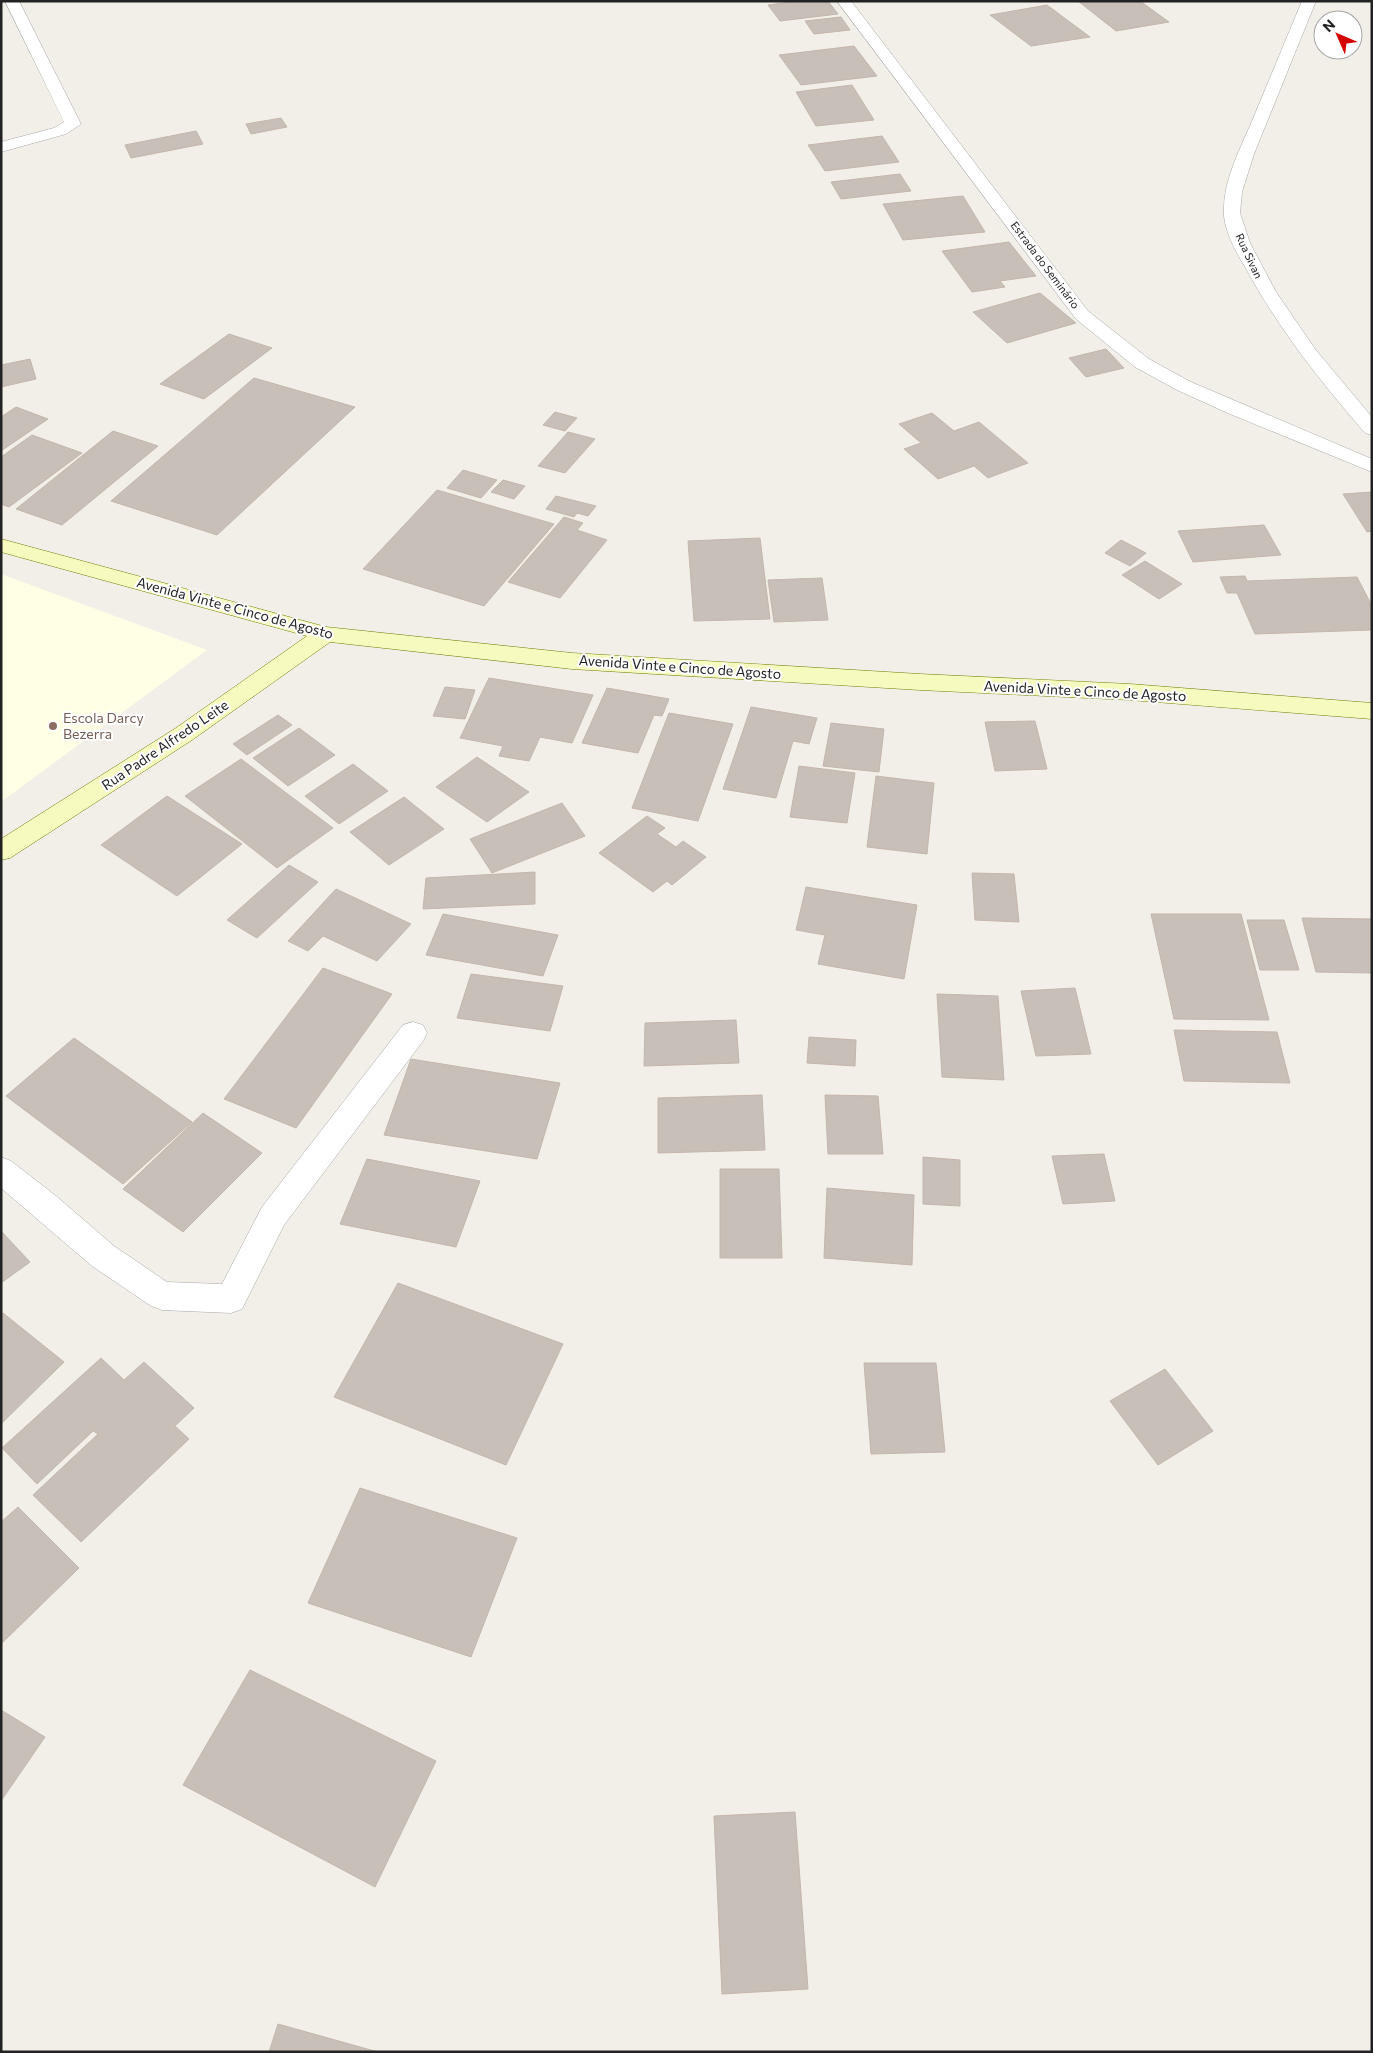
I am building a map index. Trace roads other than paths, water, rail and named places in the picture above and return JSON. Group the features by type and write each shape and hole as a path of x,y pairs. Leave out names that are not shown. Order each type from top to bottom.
{"main road":[{"name":"Avenida Vinte e Cinco de Agosto","path":"1,545 326,634 572,660 920,682 1130,692 1372,711"},
{"name":"Rua Padre Alfredo Leite","path":"1,851 184,734 326,634"}],"street":[{"path":"1,147 60,131 74,124 12,1"},
{"name":"Estrada do Seminário","path":"844,1 1082,315 1142,363 1184,386 1372,466"},
{"name":"Rua Sivan","path":"1309,1 1246,154 1238,179 1232,212 1241,243 1272,303 1318,366 1372,429"},
{"path":"1,1170 45,1205 103,1256 162,1296 230,1299 273,1216 413,1033"}],"place":[{"name":"Escola Darcy Bezerra","path":"53,726"}]}
